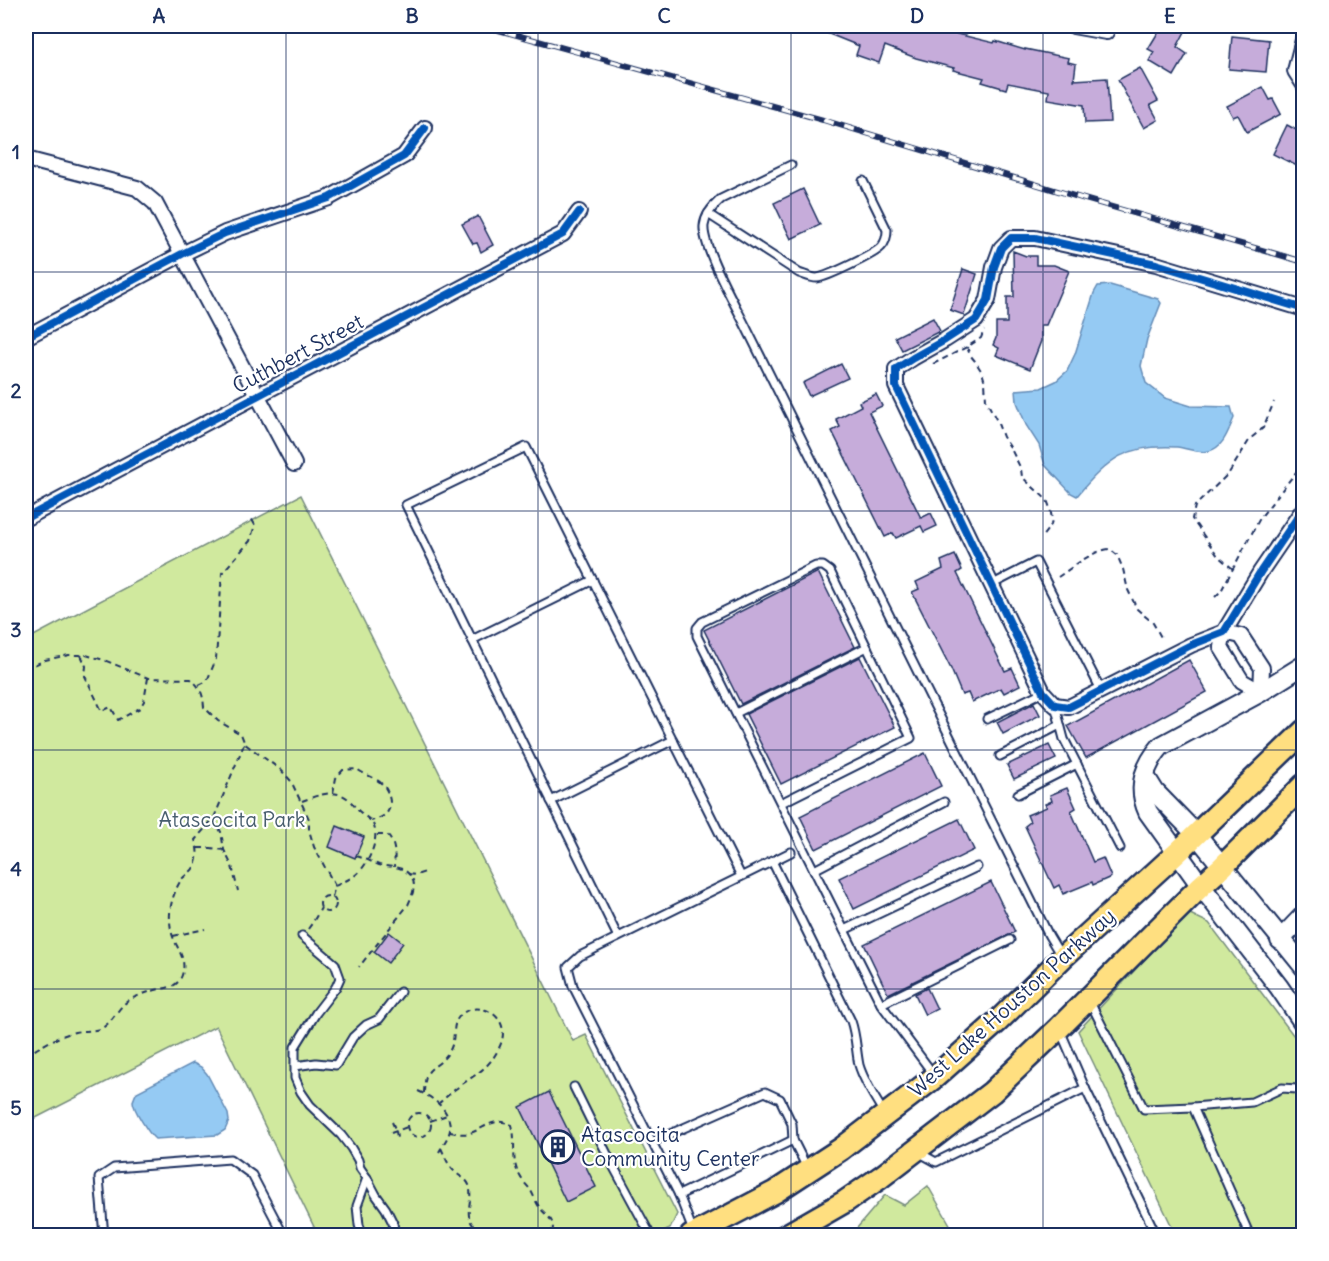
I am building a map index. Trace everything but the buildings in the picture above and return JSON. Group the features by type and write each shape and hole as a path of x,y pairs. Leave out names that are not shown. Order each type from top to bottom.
{"main road":[{"name":"West Lake Houston Parkway","path":"693,1235 775,1192 841,1149 935,1077 997,1022 1304,731"},
{"path":"785,1236 846,1201 881,1177 992,1092 1304,785"}],"street":[{"path":"1073,26 1108,29"},
{"path":"1304,36 1295,71 1304,85"},
{"path":"26,337 225,233 329,198 404,156 425,128"},
{"path":"26,159 137,188 155,203 294,464"},
{"name":"Cuthbert Street","path":"26,518 563,234 579,212"},
{"path":"1261,692 1262,668 1242,636 1224,632 1191,645 1069,707 1055,705 1043,692 896,386 896,369 976,320 988,300 994,267 1001,248 1011,238 1035,238 1156,264 1304,309"},
{"path":"1261,692 1242,681 1221,647 1224,632 1304,508"},
{"path":"1304,665 1261,692 1161,746 1152,757 1142,788 1143,801 1148,812 1176,853 1279,987 1304,1024"},
{"path":"1145,776 1155,792 1196,834 1304,967"},
{"path":"1280,940 1304,915"}],"lane":[{"path":"791,165 722,199 713,206 704,226 710,253 1038,915 1062,958"},
{"path":"708,214 799,273 819,278 879,250 887,237 887,230 863,181"},
{"path":"618,937 406,505 526,447 741,876"},
{"path":"991,585 1036,562 1102,692"},
{"path":"781,803 911,738 830,571 823,566 816,566 702,622 697,628 697,636 881,1004 935,1077"},
{"path":"472,640 593,580"},
{"path":"736,713 867,647"},
{"path":"987,719 1043,692"},
{"path":"1055,705 1064,739 1120,848"},
{"path":"1000,756 1060,725"},
{"path":"551,801 673,740"},
{"path":"1018,794 1077,764"},
{"path":"814,870 944,802"},
{"path":"693,1235 679,1196 573,986 568,968 580,956 791,852"},
{"path":"772,861 851,1021 855,1031 860,1068 885,1115"},
{"path":"844,930 977,867"},
{"path":"302,936 335,964 340,978 336,987 315,1013 295,1047 295,1078 310,1105 351,1148 360,1168 386,1209 396,1236"},
{"path":"881,1004 1010,940"},
{"path":"295,1066 316,1063 336,1065 353,1037 366,1025 379,1019 400,993"},
{"path":"1088,999 1144,1109 1252,1102 1282,1088 1297,1089 1304,1093"},
{"path":"1059,1028 1085,1088 1153,1228"},
{"path":"574,1087 651,1236"},
{"path":"916,1151 936,1162 1085,1088"},
{"path":"652,1142 765,1092 780,1099 792,1124 793,1140 808,1170"},
{"path":"1193,1107 1250,1236"},
{"path":"679,1196 793,1140"},
{"path":"104,1236 99,1178 114,1168 230,1158 252,1175 284,1236"},
{"path":"363,1236 357,1206 367,1178"}],"path":[{"path":"967,347 982,372 986,400 1021,469 1022,477 1047,500 1052,519 1051,525 1041,538"},
{"path":"1233,569 1218,556 1192,519 1195,506 1229,473 1250,439 1263,428 1274,402"},
{"path":"1215,597 1221,591 1260,518 1304,462"},
{"path":"199,686 207,681 216,659 222,573 250,541 255,525 252,518"},
{"path":"1058,576 1095,553 1110,549 1117,555 1128,590 1137,609 1152,623 1162,639"},
{"path":"81,655 86,666 85,676 102,711 111,706 118,720 140,708 144,702 148,678"},
{"path":"26,671 45,660 81,655 104,660 148,678 191,679 202,692 204,707 218,721 241,734 245,742 281,770 291,781 309,819 309,830 314,847 335,886 332,897 335,904 334,909 327,912 321,908"},
{"path":"26,1056 62,1036 101,1029 122,1005 130,1000 153,990 172,987 179,982 183,974 184,963 173,936 170,914 172,901 182,880 195,867 198,849 195,840 214,818 245,742"},
{"path":"333,793 336,778 342,770 357,769 382,783 389,796 388,811 380,818 371,821"},
{"path":"302,801 333,793 345,796 371,821 376,835 367,860 359,873 335,886"},
{"path":"214,818 221,832 224,850 232,866 238,891"},
{"path":"376,835 387,835 391,839 395,850 394,867"},
{"path":"198,849 224,850"},
{"path":"356,856 380,865 403,869 415,886 408,904 359,967"},
{"path":"408,874 416,875 428,871"},
{"path":"302,936 321,908 322,898 332,897"},
{"path":"173,936 205,929"},
{"path":"423,1094 424,1079 427,1073 452,1048 458,1017 476,1009 495,1014 504,1030 499,1049 480,1073 439,1103"},
{"path":"418,1091 439,1103 447,1115 450,1131 439,1152"},
{"path":"417,1113 425,1115 430,1121 430,1129 422,1137 411,1135 406,1124 410,1117 417,1113"},
{"path":"430,1121 447,1115"},
{"path":"450,1131 467,1134 497,1121 512,1125 515,1165 519,1176 531,1190 539,1208 550,1217 553,1226 551,1236"},
{"path":"392,1122 397,1138"},
{"path":"391,1133 407,1127"},
{"path":"441,1148 454,1172 465,1178 470,1192 468,1214 472,1224 485,1236"}],"green space":[{"name":"Atascocita Park","path":"301,495 573,1041 586,1035 677,1214 670,1229 656,1235 318,1235 216,1026 26,1123 26,640"},
{"path":"1188,913 1209,923 1303,1048 1303,1235 1176,1235 1078,1031"},
{"path":"928,1186 956,1235 851,1235 885,1195 904,1205"}],"water":[{"path":"1110,285 1158,299 1161,303 1147,339 1141,366 1146,383 1165,398 1191,406 1231,407 1234,418 1225,438 1214,449 1201,452 1177,447 1160,447 1132,451 1109,463 1077,496 1071,493 1045,465 1039,445 1026,425 1017,402 1016,390 1041,388 1056,381 1067,371 1075,354 1094,293 1098,286"},
{"path":"193,1063 207,1074 228,1114 229,1121 225,1130 217,1135 155,1139 136,1110 133,1101 137,1092"}],"railway":[{"path":"484,26 823,120 1304,262"}],"cycle path":[{"path":"26,337 225,233 329,198 404,156 425,128"},
{"path":"26,518 563,234 579,212"},
{"path":"1304,309 1156,264 1035,238 1011,238 1001,248 994,267 988,300 976,320 896,369 896,386 1043,692 1055,705 1069,707 1191,645 1224,632 1261,571 1304,508"}],"place":[{"name":"Atascocita Community Center","path":"558,1147"}]}
